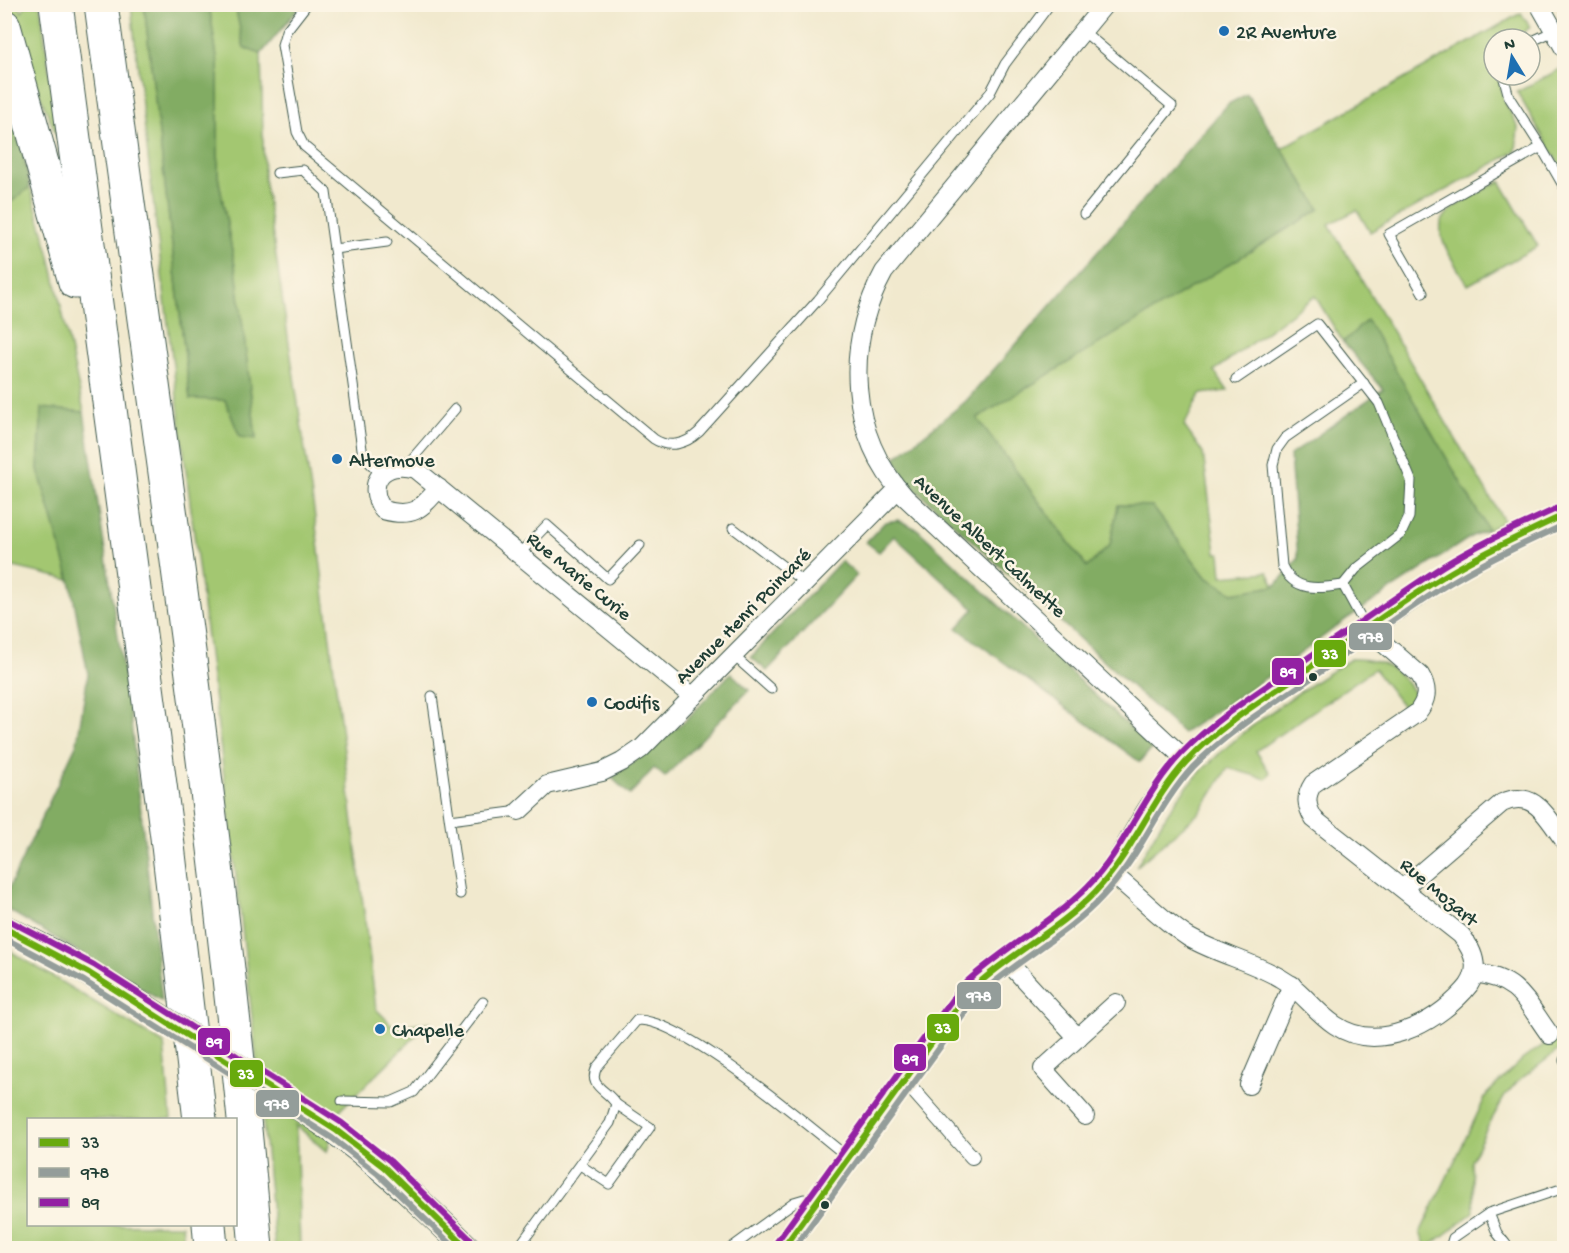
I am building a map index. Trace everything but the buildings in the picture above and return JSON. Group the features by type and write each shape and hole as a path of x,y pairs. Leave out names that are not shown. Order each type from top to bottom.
{"highway":[{"path":"56,4 186,988 200,1118"},
{"path":"101,4 213,845 234,1015 256,1248"},
{"path":"4,26 79,297 136,604"},
{"path":"209,1226 211,1248"}],"main road":[{"path":"4,927 58,955 127,996 337,1131 379,1163 467,1248"}],"street":[{"name":"Avenue Albert Calmette","path":"1105,4 903,246 884,272 870,299 857,354 858,395 870,439 884,470 898,489 1186,760"},
{"path":"1539,4 1564,48"},
{"path":"406,466 389,467 381,474 376,488 377,501 383,510 399,514 421,509 439,488"},
{"name":"Rue Marie Curie","path":"406,466 415,469 439,488 693,697"},
{"name":"Avenue Henri Poincaré","path":"519,812 547,785 602,772 631,758 898,489"},
{"path":"783,1248 968,993 1006,960 1076,910 1111,873 1152,806 1186,760 1232,721 1367,628 1467,563 1564,515"},
{"name":"Rue Mozart","path":"1367,628 1420,675 1426,684 1424,704 1417,713 1313,784 1307,800 1314,819 1461,935 1474,956 1475,973"},
{"path":"1403,888 1502,803 1512,798 1531,800 1564,840"},
{"path":"1111,873 1190,938 1292,985 1336,1026 1363,1037 1380,1037 1417,1026 1433,1017 1458,998 1469,986 1475,973 1495,976 1511,983 1550,1035"},
{"path":"1006,960 1078,1038"},
{"path":"1249,1085 1292,985"},
{"path":"1085,1116 1043,1069 1116,1003"},
{"path":"904,1081 972,1157"}],"lane":[{"path":"307,4 286,31 282,45 297,132 304,146 654,439 668,444 683,442 699,432 818,300 990,93 1005,64 1050,4"},
{"path":"1083,31 1173,106 1084,214"},
{"path":"1542,36 1554,31"},
{"path":"1506,87 1509,96 1564,187"},
{"path":"1423,293 1389,234 1541,147"},
{"path":"277,173 303,170 326,192 363,456 381,474"},
{"path":"334,249 387,242"},
{"path":"1236,379 1317,324 1364,383 1379,403 1411,480 1412,501 1409,517 1401,534 1356,569 1343,585 1307,587 1294,584 1282,566 1273,465 1277,449 1285,438 1364,383"},
{"path":"406,466 455,409"},
{"path":"519,554 547,525 608,579 640,545"},
{"path":"733,528 806,583"},
{"path":"1343,585 1367,628"},
{"path":"734,656 771,689"},
{"path":"432,696 460,894"},
{"path":"450,820 519,812"},
{"path":"342,1101 391,1102 414,1092 483,1002"},
{"path":"580,1165 609,1184 650,1127 616,1104 596,1086 594,1080 595,1071 632,1023 638,1020 649,1021 736,1068 849,1158"},
{"path":"518,1248 610,1123 616,1104"},
{"path":"1450,1248 1453,1238 1490,1213 1564,1188"},
{"path":"731,1248 794,1202 804,1199 815,1205"},
{"path":"1490,1213 1497,1233 1509,1248"}],"green space":[{"path":"9,5 18,5 22,12 26,5 40,5 59,142 19,43"},
{"path":"131,5 144,5 190,399 225,400 240,437 256,438 237,277 218,176 218,64 209,5 235,5 244,48 261,54 264,177 314,510 376,1009 393,1026 430,1022 336,1114 327,1152 296,1125 300,1248 275,1248 243,937"},
{"path":"144,5 209,5 218,64 218,176 237,277 256,439 240,437 225,400 190,399"},
{"path":"235,5 301,5 261,54 244,48"},
{"path":"1521,13 1530,27 1496,27"},
{"path":"1482,35 1482,87 1501,87 1504,100 1518,127 1516,151 1370,232 1357,210 1329,224 1504,521 1488,530 1367,321 1343,342 1315,296 1214,371 1228,391 1200,394 1184,426 1203,453 1216,553 1220,553 1222,576 1268,572 1275,586 1232,593 1206,577 1152,506 1118,505 1110,545 1088,568 977,418 1319,209 1282,148"},
{"path":"4,55 30,187 11,202 4,197"},
{"path":"1564,67 1564,173 1517,92 1526,87 1542,87 1542,79"},
{"path":"1247,94 1320,209 977,418 1087,567 1110,545 1118,505 1152,506 1206,577 1233,593 1275,586 1298,559 1290,455 1383,389 1343,342 1367,320 1488,530 1472,536 1348,618 1288,663 1183,733 915,489 906,480 895,458 966,401 1228,104"},
{"path":"1500,181 1538,246 1468,285 1445,245 1441,232 1442,221 1460,203"},
{"path":"30,187 50,256 84,412 42,409 38,469 70,580 5,565 4,197 11,202"},
{"path":"42,408 84,412 131,722 162,1001 5,908 5,896 77,743 88,674 70,580 38,469"},
{"path":"898,520 917,529 1152,748 1140,762 957,628 974,609 894,536 879,552 866,542 885,522"},
{"path":"841,561 857,575 767,671 751,657"},
{"path":"1351,659 1381,663 1397,672 1415,695 1405,709 1374,669 1256,751 1270,773 1266,779 1228,768 1200,812 1136,867 1175,801 1198,774 1261,720"},
{"path":"731,673 749,690 665,777 654,768 630,795 612,778 685,721"},
{"path":"5,948 164,1044 171,1118 27,1118 27,1226 182,1226 185,1248 5,1248"},
{"path":"1564,1031 1564,1046 1516,1083 1505,1096 1487,1128 1471,1161 1474,1212 1427,1248 1420,1233 1487,1094 1523,1059"}],"transit line":[{"name":"89","path":"776,1243 961,987 976,973 1058,913 1088,886 1113,855 1156,785 1182,753 1245,701 1443,566 1486,542 1560,507"},
{"name":"33","path":"783,1248 968,993 983,979 1065,919 1095,892 1120,861 1173,777 1200,748 1246,711 1433,583 1492,549 1564,515"},
{"name":"978","path":"794,1248 975,999 990,985 1072,924 1102,897 1127,866 1180,782 1207,753 1254,716 1438,590 1495,558 1564,525"},
{"name":"89","path":"8,920 94,965 342,1123 390,1161 473,1242"},
{"name":"33","path":"4,928 89,973 337,1131 384,1167 467,1248"},
{"name":"978","path":"4,938 84,981 332,1138 378,1174 455,1248"}],"place":[{"name":"2R Aventure","path":"1224,31"},
{"name":"Altermove","path":"337,459"},
{"name":"Codifis","path":"592,702"},
{"name":"Chapelle","path":"380,1029"}]}
